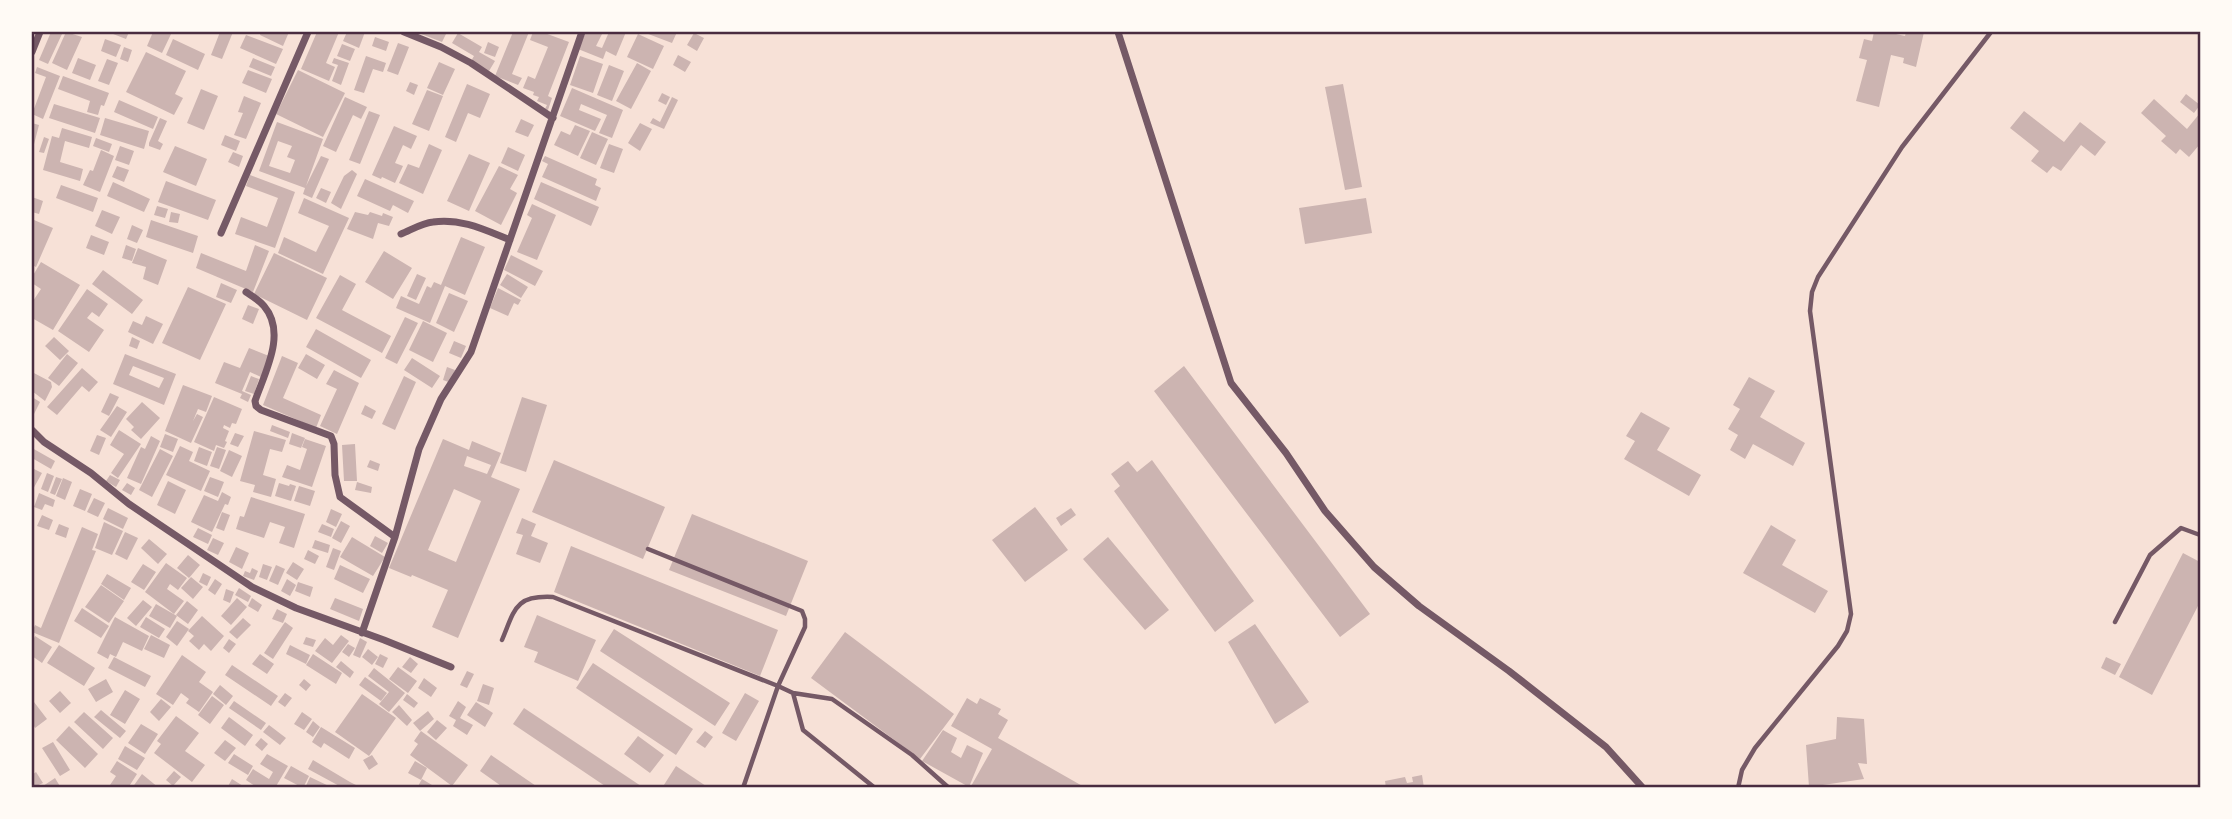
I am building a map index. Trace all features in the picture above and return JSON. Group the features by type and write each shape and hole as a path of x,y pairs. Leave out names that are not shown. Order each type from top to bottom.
{"street":[{"path":"32,52 40,32"},
{"path":"221,233 308,32"},
{"path":"404,32 471,63 553,118"},
{"path":"362,633 395,537 419,449 441,400 471,352 582,32"},
{"path":"1118,32 1231,383 1286,453 1325,511 1374,567 1419,606 1509,671 1606,747 1643,788"},
{"path":"401,234 431,222 455,221 479,227 510,240"},
{"path":"246,292 264,306 273,321 275,345 255,401 256,406 331,436 340,497 395,537"},
{"path":"32,430 44,442 82,467 129,504 254,589 296,608 451,667"}],"lane":[{"path":"1738,788 1742,770 1755,748 1838,646 1847,631 1851,614 1810,311 1812,292 1818,277 1902,147 1991,32"},
{"path":"2115,622 2150,555 2181,528 2200,535"},
{"path":"648,549 802,611 805,627 778,686 743,788"},
{"path":"502,640 516,608 528,598 553,597 793,693 832,699 912,755 949,788"},
{"path":"793,693 803,730 875,788"}],"building":[{"path":"51,32 62,34 48,64 39,60"},
{"path":"66,32 82,37 67,70 52,63"},
{"path":"108,32 129,32 126,39"},
{"path":"153,32 172,32 162,53 147,46"},
{"path":"220,32 233,32 222,59 211,55"},
{"path":"261,32 289,32 283,46 260,35"},
{"path":"317,32 339,32 326,63 335,67 329,81 301,69"},
{"path":"347,32 365,32 359,48 343,41"},
{"path":"416,32 447,32 442,42"},
{"path":"513,32 529,32 512,74 522,78 518,85 495,76"},
{"path":"533,32 542,32 569,42 548,96 552,98 548,110 545,109 547,105 537,101 539,97 533,95 534,92 523,88 528,76 535,79 548,47 530,40"},
{"path":"586,32 603,32 596,46 602,48 609,32 626,32 616,56 606,51 603,59 578,49"},
{"path":"643,32 677,32 672,43"},
{"path":"1874,32 1897,32 1896,34 1905,36 1906,32 1924,32 1916,67 1903,63 1904,58 1891,55 1879,107 1856,101 1867,60 1859,58 1864,39 1872,41"},
{"path":"458,33 482,47 479,52 495,61 489,71 471,61 474,56 452,43"},
{"path":"694,33 704,38 697,51 687,45"},
{"path":"638,34 664,46 653,69 627,57"},
{"path":"246,35 283,49 276,64 240,48"},
{"path":"375,37 389,42 386,51 372,46"},
{"path":"105,39 121,45 116,57 101,51"},
{"path":"173,39 205,54 198,70 166,55"},
{"path":"488,42 499,47 495,57 484,53"},
{"path":"398,43 409,47 398,75 387,71"},
{"path":"342,44 355,49 350,61 337,56"},
{"path":"124,47 132,50 128,62 120,59"},
{"path":"146,52 186,71 175,94 183,98 174,115 126,92"},
{"path":"678,55 691,62 685,72 673,65"},
{"path":"366,56 386,63 383,72 373,69 364,93 354,90"},
{"path":"580,56 603,64 593,93 570,85"},
{"path":"78,58 96,65 90,80 72,73"},
{"path":"253,58 275,67 271,76 249,67"},
{"path":"334,58 349,63 341,85 332,81 338,65 332,63"},
{"path":"107,59 118,63 109,85 98,81"},
{"path":"439,62 455,69 443,95 427,88"},
{"path":"637,63 651,71 631,109 616,101"},
{"path":"609,65 624,71 612,101 597,95"},
{"path":"37,67 60,76 43,119 32,114 46,77 35,73"},
{"path":"248,70 272,79 266,93 242,83"},
{"path":"298,70 345,93 323,137 276,114"},
{"path":"63,76 109,93 98,115 87,112 90,101 58,89"},
{"path":"410,82 418,85 414,95 406,91"},
{"path":"467,84 490,94 480,118 468,113 456,142 445,137"},
{"path":"1343,84 1362,187 1345,190 1325,87"},
{"path":"572,88 623,110 612,138 599,133 607,115 581,104 579,110 601,119 595,131 560,116"},
{"path":"201,89 218,96 204,130 187,123"},
{"path":"427,90 443,96 429,131 412,124"},
{"path":"662,93 670,97 666,105 658,101"},
{"path":"2186,94 2200,105 2194,113 2180,102"},
{"path":"244,96 261,103 246,139 234,135 243,113 238,112"},
{"path":"345,97 367,107 361,119 353,115 336,152 323,146"},
{"path":"672,97 678,100 664,129 650,123 653,118 660,122"},
{"path":"2154,99 2187,129 2200,113 2200,144 2189,157 2180,149 2176,154 2161,141 2166,136 2141,113"},
{"path":"119,100 158,117 153,129 114,112"},
{"path":"54,104 100,118 95,133 49,118"},
{"path":"369,111 380,115 360,164 349,160"},
{"path":"2024,111 2064,142 2080,122 2106,142 2095,156 2081,145 2061,171 2053,166 2047,173 2031,161 2039,151 2010,128"},
{"path":"105,118 149,131 144,149 100,135"},
{"path":"160,118 167,121 158,141 163,144 160,150 149,146 149,143"},
{"path":"521,119 534,125 528,137 515,132"},
{"path":"277,122 323,139 306,186 321,156 329,159 312,198 303,194 305,188 259,171","holes":["278,141 292,146 287,157 295,160 290,173 269,166"]},
{"path":"32,123 39,125 32,152"},
{"path":"640,123 652,129 640,151 628,143"},
{"path":"575,125 590,131 578,156 554,145 561,131 570,135"},
{"path":"394,126 417,136 411,149 403,145 395,163 403,166 395,183 372,175"},
{"path":"62,128 92,137 89,148 65,141 60,162 83,169 80,181 43,170 52,136 59,138"},
{"path":"592,132 608,139 596,165 580,158"},
{"path":"225,135 240,141 236,151 221,145"},
{"path":"44,137 49,139 44,153 39,152"},
{"path":"96,138 112,144 109,152 93,146"},
{"path":"429,144 442,150 423,194 399,183 408,164 419,168"},
{"path":"609,144 623,149 614,173 600,168"},
{"path":"120,146 134,151 129,165 115,160"},
{"path":"175,146 207,159 196,186 163,172"},
{"path":"508,147 525,155 518,171 501,163"},
{"path":"101,150 114,156 100,192 83,185 90,170 93,171"},
{"path":"233,152 243,156 239,167 228,162"},
{"path":"469,154 490,163 469,211 447,201"},
{"path":"545,156 597,179 595,185 601,188 596,201 542,177 548,164 542,161"},
{"path":"117,166 129,170 124,182 112,177"},
{"path":"499,166 518,175 510,189 517,193 501,225 475,211"},
{"path":"352,170 357,174 341,209 331,203 344,176"},
{"path":"250,175 295,192 275,248 235,234 241,217 267,227 278,198 246,186"},
{"path":"365,179 414,201 408,213 393,205 390,211 357,196"},
{"path":"166,181 216,200 208,220 158,202"},
{"path":"113,182 150,199 144,212 107,196"},
{"path":"541,182 599,207 591,226 534,199"},
{"path":"61,185 98,198 93,212 56,198"},
{"path":"321,188 331,192 326,203 316,198"},
{"path":"32,197 43,201 39,214 32,212"},
{"path":"304,198 349,218 323,274 278,253 284,237 316,252 329,226 298,213"},
{"path":"1366,198 1372,233 1305,244 1299,208"},
{"path":"532,204 556,215 537,260 517,252 532,218 527,215"},
{"path":"157,206 168,209 165,218 154,215"},
{"path":"102,210 120,217 112,234 95,226"},
{"path":"171,212 180,214 178,223 169,222"},
{"path":"355,212 368,215 370,212 382,216 383,213 393,217 389,226 378,223 373,239 347,229"},
{"path":"34,220 53,228 36,267 32,265"},
{"path":"151,220 198,236 193,253 146,237"},
{"path":"132,225 143,230 137,243 127,239"},
{"path":"91,235 109,242 104,255 86,248"},
{"path":"461,237 485,247 465,295 445,286 430,323 396,308 401,296 419,304 427,286 431,288 434,282 441,285"},
{"path":"126,245 136,249 132,261 122,258"},
{"path":"255,245 269,251 253,292 196,268 201,253 246,271"},
{"path":"138,248 167,260 158,285 143,279 146,267 132,263"},
{"path":"384,251 412,268 393,299 365,282"},
{"path":"274,253 327,278 307,320 254,294"},
{"path":"511,255 543,271 535,286 504,270"},
{"path":"41,262 80,285 53,330 32,318 32,300 41,289 32,283 32,277"},
{"path":"103,270 143,300 132,314 92,284"},
{"path":"417,274 426,278 416,300 407,296"},
{"path":"507,274 528,287 521,298 500,285"},
{"path":"340,275 356,284 342,310 391,336 382,353 316,318"},
{"path":"221,283 237,290 231,303 216,297"},
{"path":"188,287 226,304 200,360 162,343"},
{"path":"498,288 521,300 518,305 514,303 508,316 490,308"},
{"path":"87,289 108,304 99,317 92,312 87,318 104,330 89,352 58,331"},
{"path":"449,293 468,301 454,332 436,323"},
{"path":"248,305 259,309 253,324 242,319"},
{"path":"146,316 163,324 153,344 128,332 133,321 142,325"},
{"path":"405,317 418,323 397,364 385,358"},
{"path":"423,321 447,333 433,362 409,350"},
{"path":"316,329 371,360 361,378 306,347"},
{"path":"54,337 69,351 60,360 45,346"},
{"path":"132,337 140,341 137,349 129,346"},
{"path":"454,341 466,346 461,358 449,353"},
{"path":"249,348 269,356 261,377 250,372 242,391 251,395 248,402 240,398 242,394 215,383 224,362 240,368"},
{"path":"67,354 78,363 59,386 48,378"},
{"path":"125,354 176,374 164,405 113,384","holes":["133,366 164,378 159,388 129,375"]},
{"path":"306,354 325,365 317,379 298,368"},
{"path":"282,356 298,363 283,398 321,415 316,428 263,405"},
{"path":"412,358 440,376 432,388 404,370"},
{"path":"1184,366 1370,614 1340,637 1154,391"},
{"path":"447,367 455,370 451,383 443,380"},
{"path":"82,368 98,382 89,392 82,386 57,415 47,407"},
{"path":"334,370 359,383 337,434 320,426 337,389 326,384"},
{"path":"32,372 51,382 52,387 45,401 32,391"},
{"path":"251,376 259,379 254,394 245,391"},
{"path":"404,376 416,382 395,430 382,424"},
{"path":"1749,377 1775,391 1760,417 1805,443 1793,466 1753,444 1745,459 1730,450 1738,435 1728,429 1740,409 1733,405"},
{"path":"183,385 212,396 206,412 198,409 193,421 197,414 203,417 191,443 165,431"},
{"path":"110,393 119,397 109,416 101,412"},
{"path":"32,397 40,402 32,418"},
{"path":"214,397 242,409 236,424 232,423 230,428 224,425 223,428 229,431 224,448 216,445 214,451 194,442"},
{"path":"522,397 547,405 526,472 500,463"},
{"path":"142,402 160,418 141,439 131,430 134,427 126,419"},
{"path":"365,405 376,411 372,419 361,414"},
{"path":"117,406 127,412 111,437 100,430"},
{"path":"1641,412 1670,428 1657,450 1701,475 1689,496 1624,459 1635,441 1626,436"},
{"path":"272,425 290,432 288,438 270,431"},
{"path":"119,430 141,444 118,478 111,473 124,454 110,445"},
{"path":"254,431 286,440 282,452 270,449 263,475 276,479 271,497 253,492 255,485 240,481"},
{"path":"235,433 244,436 238,447 230,444"},
{"path":"292,433 305,438 301,448 289,444"},
{"path":"165,434 178,439 173,452 160,447"},
{"path":"97,435 106,438 99,455 90,451"},
{"path":"151,436 160,441 141,484 127,478 141,447 145,449"},
{"path":"305,439 326,446 312,487 282,477 287,465 300,470 307,449 302,447"},
{"path":"443,439 469,450 472,441 501,453 491,477 520,489 458,638 432,627 448,590 389,568","holes":["467,456 491,465 487,474 464,466","454,489 481,501 456,562 428,550"]},
{"path":"355,444 357,481 344,481 342,445"},
{"path":"180,446 193,452 189,461 210,471 201,491 166,475"},
{"path":"199,447 212,452 207,466 194,461"},
{"path":"217,447 226,450 219,469 210,466"},
{"path":"32,448 55,461 51,469 32,458"},
{"path":"160,449 173,456 152,497 139,490"},
{"path":"229,450 242,456 232,477 220,471"},
{"path":"370,460 380,464 378,471 367,467"},
{"path":"554,460 665,507 643,559 532,512"},
{"path":"1152,460 1254,601 1215,632 1114,491 1120,486 1111,474 1128,461 1137,472"},
{"path":"32,468 42,473 32,491"},
{"path":"47,473 54,476 48,492 41,489"},
{"path":"110,475 120,480 116,487 106,481"},
{"path":"56,477 62,479 55,495 50,493"},
{"path":"210,477 224,482 218,497 204,491"},
{"path":"63,478 72,482 65,500 56,496"},
{"path":"168,481 186,490 175,514 157,505"},
{"path":"357,482 372,487 371,493 355,490"},
{"path":"127,483 135,488 131,495 122,490"},
{"path":"279,483 296,486 291,501 275,496"},
{"path":"299,486 315,491 310,506 294,501"},
{"path":"80,489 92,494 85,511 73,506"},
{"path":"222,492 231,497 212,532 191,522 204,495 218,501"},
{"path":"39,493 55,500 53,507 45,504 42,510 34,507"},
{"path":"251,497 305,514 294,548 279,543 285,527 270,522 264,538 236,529 240,516 244,517"},
{"path":"94,498 105,503 98,517 87,512"},
{"path":"1035,507 1068,550 1025,582 992,540"},
{"path":"108,508 128,518 123,529 103,519"},
{"path":"1071,508 1076,515 1061,526 1056,518"},
{"path":"331,509 342,514 336,527 326,522"},
{"path":"222,512 230,515 224,531 216,528"},
{"path":"692,514 808,561 786,616 669,570"},
{"path":"42,515 53,520 49,530 37,526"},
{"path":"522,518 536,524 531,536 548,543 540,563 516,554 523,535 516,533"},
{"path":"341,521 350,526 341,543 332,538"},
{"path":"104,522 123,531 112,555 95,548"},
{"path":"59,524 69,528 66,538 55,534"},
{"path":"322,524 334,529 331,537 318,532"},
{"path":"1771,525 1796,540 1782,565 1828,591 1815,613 1743,573"},
{"path":"82,527 98,534 92,550 96,551 59,643 32,632 35,625 41,628"},
{"path":"198,528 212,535 208,544 193,537"},
{"path":"125,532 138,538 127,560 115,554"},
{"path":"375,536 388,543 382,553 370,546"},
{"path":"352,537 385,557 373,576 340,557"},
{"path":"1108,537 1169,610 1145,630 1083,559"},
{"path":"213,538 224,543 218,555 207,550"},
{"path":"149,539 167,554 158,564 141,548"},
{"path":"315,540 330,545 328,553 312,548"},
{"path":"571,546 778,630 760,676 554,592"},
{"path":"236,547 249,553 242,569 229,562"},
{"path":"333,548 341,551 334,570 326,567"},
{"path":"308,550 319,556 315,564 304,559"},
{"path":"2183,553 2200,562 2200,602 2152,695 2119,677"},
{"path":"188,555 200,565 189,578 177,568"},
{"path":"293,562 304,569 297,580 286,573"},
{"path":"166,563 187,578 178,590 170,584 167,589 184,601 174,614 145,592"},
{"path":"143,564 156,572 144,590 131,582"},
{"path":"263,564 272,567 267,580 259,577"},
{"path":"276,565 285,569 278,585 269,581"},
{"path":"340,565 370,579 363,593 334,579"},
{"path":"252,568 258,571 254,580 243,576 245,571 250,573"},
{"path":"203,573 211,577 207,586 199,582"},
{"path":"107,574 131,588 124,600 101,584"},
{"path":"191,577 203,587 193,599 181,588"},
{"path":"215,579 222,584 215,595 208,590"},
{"path":"287,579 296,585 290,596 281,591"},
{"path":"298,582 313,587 310,597 295,591"},
{"path":"101,585 124,601 109,623 85,607"},
{"path":"239,588 251,596 248,602 235,595"},
{"path":"226,589 234,592 230,603 223,600"},
{"path":"237,598 247,607 231,625 221,616"},
{"path":"252,598 262,605 258,612 248,606"},
{"path":"335,598 363,609 359,621 330,609"},
{"path":"143,600 152,607 136,626 127,618"},
{"path":"187,601 198,610 188,624 176,615"},
{"path":"156,604 177,616 170,628 149,616"},
{"path":"82,608 109,626 101,638 74,621"},
{"path":"277,609 287,614 283,623 272,619"},
{"path":"537,615 596,640 578,681 534,662 538,652 524,647"},
{"path":"202,616 224,636 211,651 204,644 199,650 189,641 194,636 188,631"},
{"path":"115,617 149,636 142,651 123,642 116,657 110,654 108,659 97,653"},
{"path":"146,617 165,629 159,638 140,627"},
{"path":"243,618 251,625 237,639 229,632"},
{"path":"177,621 189,629 177,646 166,637"},
{"path":"285,622 293,628 273,659 264,653"},
{"path":"1255,624 1309,702 1275,724 1228,642"},
{"path":"614,629 730,703 715,726 600,651"},
{"path":"845,632 954,714 920,759 811,678"},
{"path":"151,635 170,645 164,658 144,649"},
{"path":"341,635 349,641 332,663 315,651 325,638 333,645"},
{"path":"35,636 52,647 42,663 32,656"},
{"path":"306,637 316,640 313,647 303,644"},
{"path":"360,638 367,642 360,658 353,655"},
{"path":"229,639 236,644 229,653 223,648"},
{"path":"348,644 355,648 349,657 342,652"},
{"path":"59,645 95,668 84,686 47,663"},
{"path":"290,645 310,655 306,664 286,654"},
{"path":"368,649 378,657 372,665 362,657"},
{"path":"260,654 274,664 267,674 252,664"},
{"path":"313,654 342,673 336,684 306,665"},
{"path":"380,654 388,658 383,668 375,664"},
{"path":"182,655 206,672 199,682 213,692 199,712 186,703 189,699 181,693 173,705 156,694"},
{"path":"114,657 151,676 145,687 108,668"},
{"path":"410,657 418,664 411,673 402,667"},
{"path":"2106,657 2121,664 2115,675 2101,668"},
{"path":"341,661 354,672 350,678 336,667"},
{"path":"593,663 693,729 676,755 576,688"},
{"path":"232,665 278,696 271,706 225,675"},
{"path":"398,667 417,681 408,693 389,679"},
{"path":"374,668 405,693 389,712 379,704 389,692 368,676"},
{"path":"467,671 474,674 467,688 460,685"},
{"path":"365,677 387,693 381,701 359,685"},
{"path":"424,678 437,688 431,697 418,688"},
{"path":"106,679 113,692 96,702 88,689"},
{"path":"304,679 311,685 306,691 299,685"},
{"path":"483,684 494,688 489,705 477,701"},
{"path":"220,685 233,696 226,705 213,694"},
{"path":"125,690 140,699 125,724 110,715"},
{"path":"60,691 71,703 60,713 49,701"},
{"path":"285,693 292,698 285,707 278,702"},
{"path":"745,693 759,701 736,741 722,733"},
{"path":"362,694 396,718 369,756 335,732"},
{"path":"407,694 418,703 414,708 403,700"},
{"path":"212,696 224,705 210,724 198,715"},
{"path":"967,698 977,704 980,698 1001,709 998,714 1008,720 998,738 1086,788 970,788 992,749 951,726"},
{"path":"161,699 171,707 159,721 150,712"},
{"path":"234,701 266,723 261,730 229,708"},
{"path":"458,701 466,707 460,718 473,725 467,735 453,726 456,720 449,716"},
{"path":"34,702 47,719 35,728 32,722"},
{"path":"476,702 493,713 485,727 467,715"},
{"path":"399,705 412,720 407,726 392,712"},
{"path":"524,708 644,788 608,788 513,724"},
{"path":"101,710 126,731 120,738 94,717"},
{"path":"428,711 434,719 420,731 413,723"},
{"path":"84,712 113,738 103,749 74,722"},
{"path":"302,712 312,719 304,730 294,724"},
{"path":"176,716 199,733 185,751 205,765 192,782 154,753 161,744 157,741"},
{"path":"229,717 253,735 245,746 221,728"},
{"path":"1837,717 1864,719 1867,764 1858,763 1864,779 1809,787 1806,745 1836,739"},
{"path":"437,720 447,728 436,740 427,732"},
{"path":"313,721 320,727 313,737 306,732"},
{"path":"141,724 158,734 145,754 128,743"},
{"path":"269,725 286,738 280,745 263,732"},
{"path":"69,726 98,754 85,768 56,740"},
{"path":"321,727 355,748 349,759 324,743 321,748 312,742"},
{"path":"943,730 957,738 951,752 961,758 967,745 983,753 969,787 922,761"},
{"path":"421,731 468,765 452,786 410,755 418,744 414,741"},
{"path":"705,731 713,737 705,748 696,742"},
{"path":"638,736 664,755 650,773 624,754"},
{"path":"261,738 268,744 262,751 255,745"},
{"path":"225,740 236,748 225,761 214,753"},
{"path":"53,742 70,770 60,776 42,748"},
{"path":"125,746 145,758 137,770 118,759"},
{"path":"234,754 253,766 248,775 228,763"},
{"path":"267,754 288,766 275,788 258,788 246,780 253,769 269,779 273,772 260,764"},
{"path":"372,755 378,764 369,770 363,760"},
{"path":"491,755 539,788 504,788 480,771"},
{"path":"313,760 362,788 343,788 308,769"},
{"path":"117,761 137,774 128,788 108,788 116,776 110,772"},
{"path":"415,761 427,768 421,780 408,773"},
{"path":"291,766 309,776 303,788 284,778"},
{"path":"676,766 709,788 662,788"},
{"path":"174,771 181,777 173,786 166,780"},
{"path":"36,772 43,783 32,788 32,775"},
{"path":"142,774 159,788 132,788"},
{"path":"1422,775 1424,788 1386,788 1385,781 1405,777 1407,783 1413,782 1412,777"},
{"path":"310,777 333,788 305,788"},
{"path":"55,778 61,788 40,788"},
{"path":"232,779 243,786 227,788"},
{"path":"422,779 437,788 417,788"}]}
